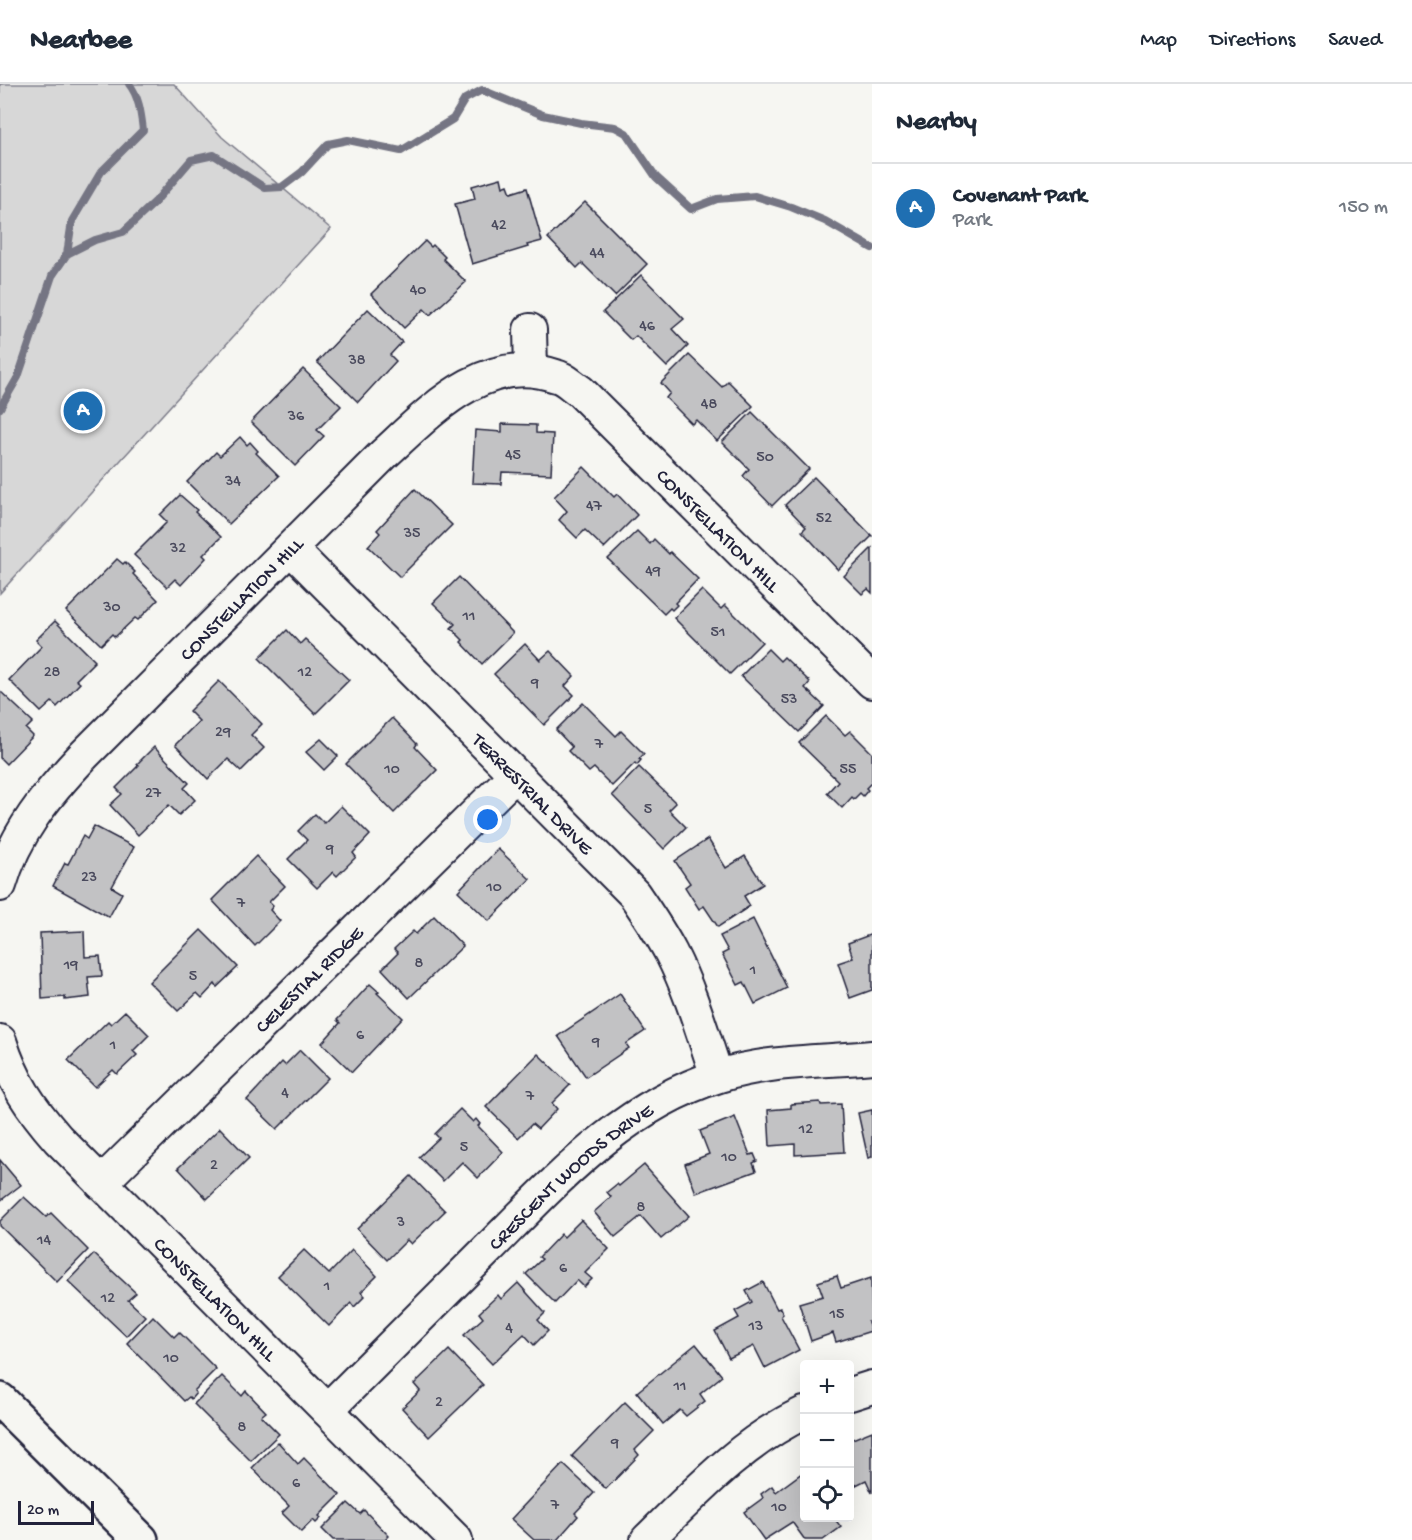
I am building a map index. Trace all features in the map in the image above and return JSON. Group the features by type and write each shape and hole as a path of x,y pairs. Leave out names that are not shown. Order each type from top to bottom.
{"main road":[{"path":"0,1400 141,1540"}],"street":[{"path":"530,330 531,369"},
{"name":"CONSTELLATION HILL","path":"0,885 17,839 58,783 384,454 448,397 474,381 502,371 531,369 558,376 580,391 872,682"},
{"name":"TERRESTRIAL DRIVE","path":"291,549 634,894 656,925 672,955 688,991 717,1076"},
{"name":"CELESTIAL RIDGE","path":"101,1183 515,775"},
{"name":"CONSTELLATION HILL","path":"0,1041 14,1078 32,1109 58,1139 456,1540"},
{"name":"CRESCENT WOODS DRIVE","path":"327,1410 550,1187 612,1132 671,1095 717,1076 752,1066 872,1057"},
{"path":"854,1392 872,1387"},
{"path":"647,1540 729,1462 759,1440 802,1414"}],"shaded area":[{"path":"0,84 174,84 222,137 331,229 0,593"}],"building":[{"path":"501,178 503,187 508,185 511,193 527,188 542,241 472,264 455,204 475,199 472,186"},
{"path":"585,202 647,264 615,296 582,263 577,268 548,238"},
{"path":"425,241 431,247 433,245 445,257 443,259 466,282 430,315 424,309 404,328 371,294"},
{"path":"641,275 684,319 672,329 688,346 667,367 636,336 631,340 603,312"},
{"path":"368,309 402,342 390,355 396,361 358,402 317,362"},
{"path":"689,355 722,387 728,381 753,406 717,441 696,420 692,424 666,398 670,393 661,383"},
{"path":"303,369 341,406 317,430 324,436 295,466 251,422"},
{"path":"752,412 809,469 772,506 743,476 749,469 722,442"},
{"path":"502,424 536,425 536,433 553,434 551,474 502,472 501,484 472,483 475,430 502,432"},
{"path":"240,437 247,445 250,442 258,451 256,453 279,476 229,524 187,482 216,452 220,456"},
{"path":"584,467 614,497 617,494 637,515 604,548 585,530 577,538 559,520 567,511 554,497"},
{"path":"814,477 872,536 838,570 802,531 806,527 785,505"},
{"path":"415,489 452,525 400,577 368,546 380,533 377,530"},
{"path":"180,495 221,537 203,555 206,558 181,585 175,579 167,587 134,555 167,522 160,515"},
{"path":"637,531 650,544 654,539 698,579 675,603 677,605 664,614 608,559"},
{"path":"872,548 872,593 868,589 862,594 844,576"},
{"path":"117,559 123,564 125,562 135,572 133,574 158,600 138,620 135,618 115,637 112,634 101,645 66,611"},
{"path":"459,577 513,633 482,664 451,628 455,624 433,603"},
{"path":"702,590 721,609 725,605 762,642 730,674 674,618"},
{"path":"55,621 95,661 76,680 80,683 57,707 52,702 41,712 9,680 42,646 36,640"},
{"path":"287,630 300,644 305,639 349,680 315,714 259,658"},
{"path":"525,644 540,660 550,651 574,676 565,686 574,695 544,725 494,674"},
{"path":"768,649 780,661 784,657 810,682 805,688 824,706 799,732 741,676"},
{"path":"219,681 262,724 251,735 264,748 241,771 228,759 208,779 175,745 199,721 189,711"},
{"path":"0,691 33,722 26,729 33,736 6,764 0,758"},
{"path":"583,703 616,736 621,731 644,754 637,765 635,763 612,786 594,768 589,772 568,751 572,747 556,730"},
{"path":"826,716 845,735 850,731 872,753 872,782 866,788 868,790 863,796 860,793 854,799 852,797 842,808 827,793 838,781 799,743"},
{"path":"392,718 417,744 415,747 437,770 394,813 346,764"},
{"path":"321,739 338,756 324,770 306,752"},
{"path":"154,747 189,783 184,788 195,800 179,815 169,805 138,835 110,805 122,794 116,788"},
{"path":"639,767 676,803 669,810 686,827 664,849 612,795"},
{"path":"341,806 370,835 353,853 356,857 337,876 333,872 317,888 288,859 307,840 298,831 315,814 324,823"},
{"path":"94,826 134,847 112,887 122,893 109,917 53,886 83,836 87,839"},
{"path":"708,839 726,868 745,856 763,884 744,896 750,906 718,927 704,906 699,909 685,887 690,883 675,861"},
{"path":"498,849 530,879 489,921 458,891"},
{"path":"256,856 285,886 269,902 273,906 270,910 280,921 255,946 212,900"},
{"path":"434,916 463,946 409,998 382,969 398,953 394,949 413,931 416,934"},
{"path":"753,919 787,988 755,1004 744,982 738,985 722,954 728,951 720,936"},
{"path":"201,930 238,967 217,987 215,984 202,998 197,993 178,1011 149,982"},
{"path":"84,931 85,957 100,956 102,976 88,977 90,997 65,1000 65,997 42,999 40,933"},
{"path":"872,934 872,990 850,998 838,963 853,958 848,943"},
{"path":"370,984 403,1018 352,1072 322,1043 340,1023 337,1020"},
{"path":"620,994 645,1031 626,1044 629,1048 586,1077 558,1036"},
{"path":"125,1011 149,1035 133,1051 137,1055 117,1074 113,1070 95,1087 68,1060 108,1021 111,1024"},
{"path":"300,1050 328,1078 277,1129 247,1100 282,1062 285,1065"},
{"path":"538,1054 570,1085 552,1103 557,1109 538,1129 532,1124 518,1138 486,1107"},
{"path":"820,1102 821,1105 841,1104 844,1152 795,1155 795,1144 770,1146 768,1110 791,1108 791,1104"},
{"path":"460,1109 473,1122 476,1119 480,1124 478,1126 503,1152 478,1178 462,1162 443,1181 419,1157 439,1138 435,1134"},
{"path":"872,1110 872,1157 868,1158 858,1113"},
{"path":"735,1117 750,1155 754,1154 757,1161 753,1163 756,1171 696,1193 685,1164 709,1154 700,1131"},
{"path":"220,1128 249,1158 207,1199 178,1168"},
{"path":"0,1160 21,1185 0,1201"},
{"path":"644,1165 689,1216 661,1239 641,1216 615,1237 594,1212 611,1197 607,1192 617,1184 619,1186"},
{"path":"411,1176 445,1211 411,1244 407,1240 387,1260 357,1229"},
{"path":"24,1197 46,1217 51,1213 88,1250 57,1282 0,1226 0,1221"},
{"path":"581,1220 609,1249 585,1273 592,1279 584,1287 577,1280 555,1303 526,1274 542,1259 539,1257 561,1234 564,1237"},
{"path":"304,1250 329,1274 352,1250 377,1276 361,1292 365,1296 354,1307 351,1303 329,1326 278,1276"},
{"path":"94,1254 136,1293 128,1300 145,1316 126,1336 68,1281"},
{"path":"837,1276 841,1288 871,1278 872,1321 868,1322 871,1331 836,1342 833,1333 811,1341 799,1303 823,1296 818,1282"},
{"path":"763,1282 777,1309 780,1308 783,1314 781,1316 799,1350 765,1368 754,1346 729,1358 715,1331 739,1318 735,1311 752,1302 746,1291"},
{"path":"518,1283 545,1313 538,1320 548,1331 534,1345 524,1334 492,1364 464,1335 483,1318 479,1313 498,1295 501,1299"},
{"path":"153,1316 174,1337 179,1332 216,1369 194,1391 196,1393 191,1399 189,1397 184,1401 127,1343"},
{"path":"696,1344 722,1376 700,1394 705,1401 686,1416 680,1410 663,1424 637,1392"},
{"path":"449,1350 483,1385 429,1437 402,1408 420,1391 414,1384"},
{"path":"222,1376 242,1396 246,1391 266,1412 261,1416 279,1434 251,1461 194,1404"},
{"path":"625,1402 654,1431 635,1450 639,1455 606,1489 572,1456"},
{"path":"872,1431 872,1493 866,1480 854,1486 854,1438"},
{"path":"278,1442 298,1464 304,1458 340,1495 319,1516 321,1518 316,1523 313,1520 301,1532 282,1513 289,1506 252,1468"},
{"path":"563,1464 594,1493 575,1513 578,1516 557,1540 534,1540 511,1519"},
{"path":"800,1474 800,1522 837,1522 841,1527 823,1540 805,1540 792,1522 764,1540 744,1512 763,1498 761,1494 772,1486 776,1492"},
{"path":"348,1503 360,1514 364,1510 389,1536 385,1540 333,1540 322,1529"}],"waterway":[{"path":"0,408 18,377 52,276 67,254 72,221 101,172 143,130 137,100 129,84"},
{"path":"67,254 95,240 123,232 155,202 191,160 214,155 265,188 282,187 302,172 328,144 348,140 401,151 453,119 465,99 482,90 543,115 615,127 626,133 656,177 691,209 717,199 755,196 825,221 872,248"}],"place":[{"name":"Covenant Park","path":"83,411"}]}
